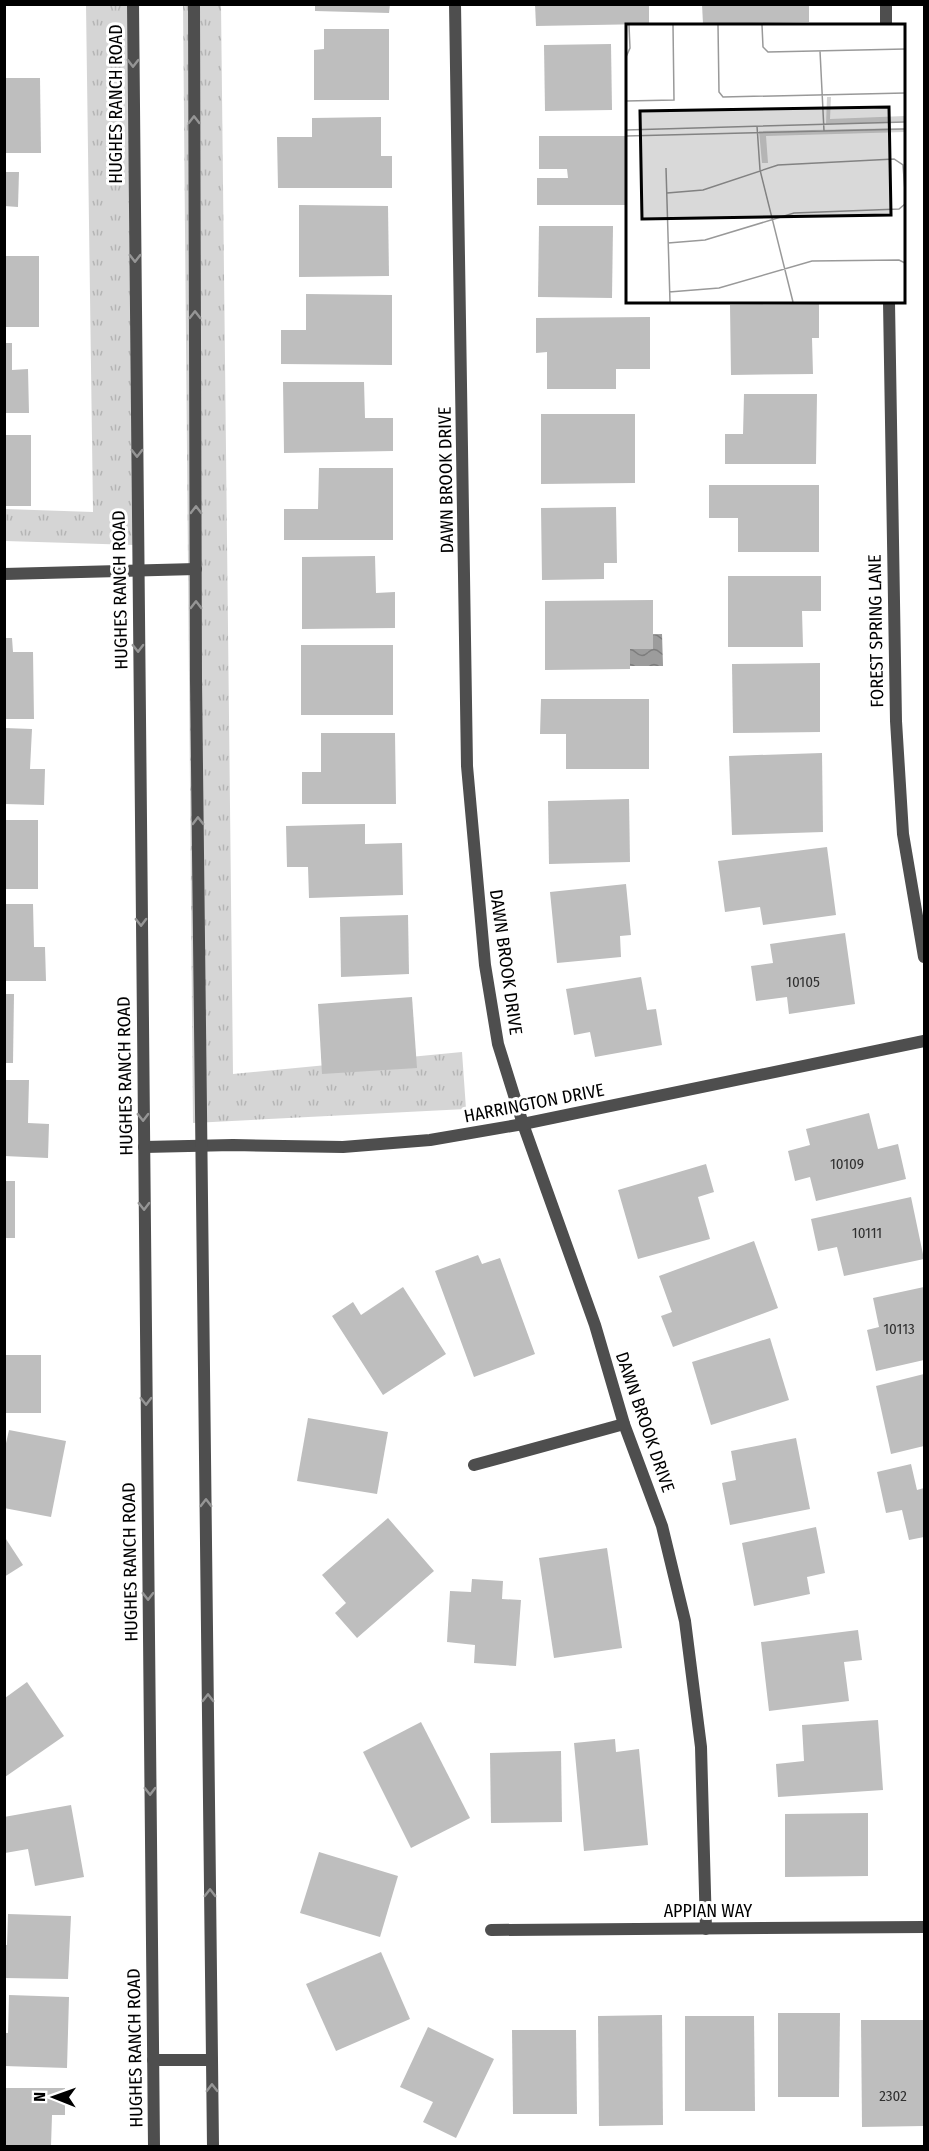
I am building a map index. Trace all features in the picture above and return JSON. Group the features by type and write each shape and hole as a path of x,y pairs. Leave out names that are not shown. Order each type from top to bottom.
{"street":[{"name":"HUGHES RANCH ROAD","path":"133,4 154,2146"},
{"path":"194,4 196,569 213,2146"},
{"name":"DAWN BROOK DRIVE","path":"455,4 467,766 485,965 498,1044 523,1125 595,1325 624,1424 662,1526 685,1621 701,1747 706,1929"},
{"path":"886,4 886,24"},
{"name":"FOREST SPRING LANE","path":"889,303 896,720 903,834 924,957"},
{"path":"4,574 196,569"},
{"name":"HARRINGTON DRIVE","path":"144,1147 233,1145 344,1147 430,1140 523,1125 924,1041"},
{"path":"474,1465 624,1424"},
{"name":"APPIAN WAY","path":"491,1930 924,1927"},
{"path":"153,2060 211,2060"}],"green space":[{"path":"86,5 133,5 135,545 5,541 5,509 93,512"},
{"path":"183,5 221,5 233,1074 462,1052 466,1109 193,1123"}],"water":[{"path":"662,634 663,666 624,666 625,635"}],"building":[{"path":"315,4 390,4 389,13 315,11"},
{"path":"535,4 649,4 649,24 536,26"},
{"path":"702,4 809,4 809,22 703,24"},
{"path":"324,29 389,29 389,100 314,100 314,50 324,49"},
{"path":"611,44 612,110 545,111 544,45"},
{"path":"4,78 40,78 41,153 4,153"},
{"path":"381,117 381,156 392,156 392,188 278,188 277,137 312,137 312,118"},
{"path":"539,136 626,136 626,205 537,205 537,178 568,178 567,169 539,169"},
{"path":"4,172 19,172 18,207 4,206"},
{"path":"299,205 388,206 389,276 299,277"},
{"path":"539,226 613,226 612,298 538,297"},
{"path":"4,256 39,256 39,327 4,327"},
{"path":"306,294 392,295 392,365 281,364 281,330 306,330"},
{"path":"819,304 819,338 812,338 813,374 731,375 730,305"},
{"path":"650,317 650,369 616,369 616,389 547,389 547,352 536,353 536,318"},
{"path":"4,343 12,343 12,370 28,369 29,413 4,413"},
{"path":"283,382 364,382 365,418 393,418 393,451 284,453"},
{"path":"744,394 817,394 816,464 725,464 725,434 743,434"},
{"path":"541,414 635,414 635,483 541,484"},
{"path":"4,435 31,435 31,506 4,506"},
{"path":"319,468 393,468 393,540 284,540 284,509 318,509"},
{"path":"709,485 819,485 819,552 738,552 738,518 709,518"},
{"path":"616,507 617,563 604,563 604,579 542,580 541,508"},
{"path":"375,556 376,593 395,592 395,628 302,629 302,557"},
{"path":"728,576 821,576 821,611 802,611 803,647 728,647"},
{"path":"653,600 653,649 630,649 630,669 545,670 545,601"},
{"path":"5,638 12,638 13,652 33,652 34,719 5,719"},
{"path":"301,645 393,645 393,715 301,715"},
{"path":"820,663 820,732 733,733 732,664"},
{"path":"541,699 649,699 649,769 566,769 566,734 540,734"},
{"path":"4,728 32,729 30,769 45,769 44,805 4,804"},
{"path":"321,733 395,733 396,804 302,804 302,772 321,772"},
{"path":"822,753 823,832 732,835 729,756"},
{"path":"629,799 630,862 549,864 548,801"},
{"path":"4,820 38,820 38,889 4,889"},
{"path":"365,824 365,844 402,843 403,895 309,898 308,867 287,867 286,826"},
{"path":"827,847 836,915 763,925 760,907 725,912 718,861"},
{"path":"626,884 631,935 620,936 621,957 557,963 550,892"},
{"path":"4,904 33,904 34,947 45,947 46,981 4,981"},
{"path":"408,915 409,974 341,977 340,917"},
{"path":"845,933 855,1004 789,1014 787,997 756,1001 751,966 773,963 770,944"},
{"path":"641,977 647,1010 656,1009 662,1045 595,1057 590,1032 574,1035 566,989"},
{"path":"4,994 14,994 13,1063 4,1063"},
{"path":"412,997 417,1068 322,1074 318,1004"},
{"path":"4,1080 29,1080 28,1123 49,1124 48,1158 4,1156"},
{"path":"869,1113 878,1149 898,1144 906,1179 816,1201 810,1177 795,1181 788,1151 810,1145 806,1129"},
{"path":"706,1164 714,1192 698,1197 710,1239 638,1259 618,1190"},
{"path":"4,1181 15,1181 15,1238 4,1238"},
{"path":"911,1197 924,1259 844,1276 837,1247 818,1251 811,1219"},
{"path":"754,1241 778,1308 673,1347 661,1316 672,1312 659,1276"},
{"path":"478,1255 482,1264 500,1258 535,1354 474,1377 435,1271"},
{"path":"403,1287 446,1354 383,1395 332,1316 353,1302 361,1315"},
{"path":"924,1287 924,1360 876,1371 867,1330 879,1327 873,1298"},
{"path":"770,1338 789,1400 711,1425 692,1362"},
{"path":"4,1355 41,1355 41,1413 4,1413"},
{"path":"924,1374 924,1446 891,1454 876,1386"},
{"path":"308,1418 388,1432 377,1494 297,1481"},
{"path":"9,1430 66,1441 51,1517 4,1508 4,1452"},
{"path":"796,1438 810,1509 730,1525 722,1483 736,1480 731,1451"},
{"path":"911,1464 917,1490 924,1488 924,1537 909,1540 902,1510 886,1513 877,1472"},
{"path":"388,1518 434,1571 357,1638 335,1613 346,1603 322,1575"},
{"path":"816,1527 825,1573 807,1577 810,1594 754,1606 742,1543"},
{"path":"4,1536 23,1565 4,1577"},
{"path":"607,1548 622,1648 554,1658 539,1558"},
{"path":"472,1579 503,1581 502,1599 521,1600 516,1666 474,1663 475,1645 447,1642 450,1591 471,1592"},
{"path":"858,1630 862,1660 844,1662 849,1701 769,1711 761,1642"},
{"path":"27,1682 64,1736 5,1777 5,1698"},
{"path":"878,1720 883,1790 778,1797 776,1764 804,1761 802,1725"},
{"path":"421,1722 470,1818 411,1848 363,1752"},
{"path":"615,1739 616,1752 639,1749 648,1845 584,1851 574,1743"},
{"path":"561,1751 562,1822 491,1823 490,1753"},
{"path":"71,1805 84,1877 35,1886 28,1849 5,1853 4,1817"},
{"path":"868,1813 868,1876 785,1877 785,1814"},
{"path":"319,1852 398,1876 380,1937 300,1913"},
{"path":"8,1914 71,1916 68,1979 4,1978 4,1945 7,1945"},
{"path":"381,1952 410,2019 336,2051 306,1984"},
{"path":"9,1995 69,1997 67,2068 4,2066 4,2033 8,2033"},
{"path":"778,2013 840,2013 839,2097 778,2097"},
{"path":"662,2015 663,2125 599,2126 598,2016"},
{"path":"685,2016 754,2016 755,2111 685,2111"},
{"path":"861,2020 924,2020 924,2126 862,2127"},
{"path":"428,2027 494,2059 456,2138 423,2122 433,2102 400,2087"},
{"path":"512,2030 576,2030 577,2114 513,2114"},
{"path":"4,2088 65,2088 65,2115 52,2115 51,2146 4,2146"}]}
